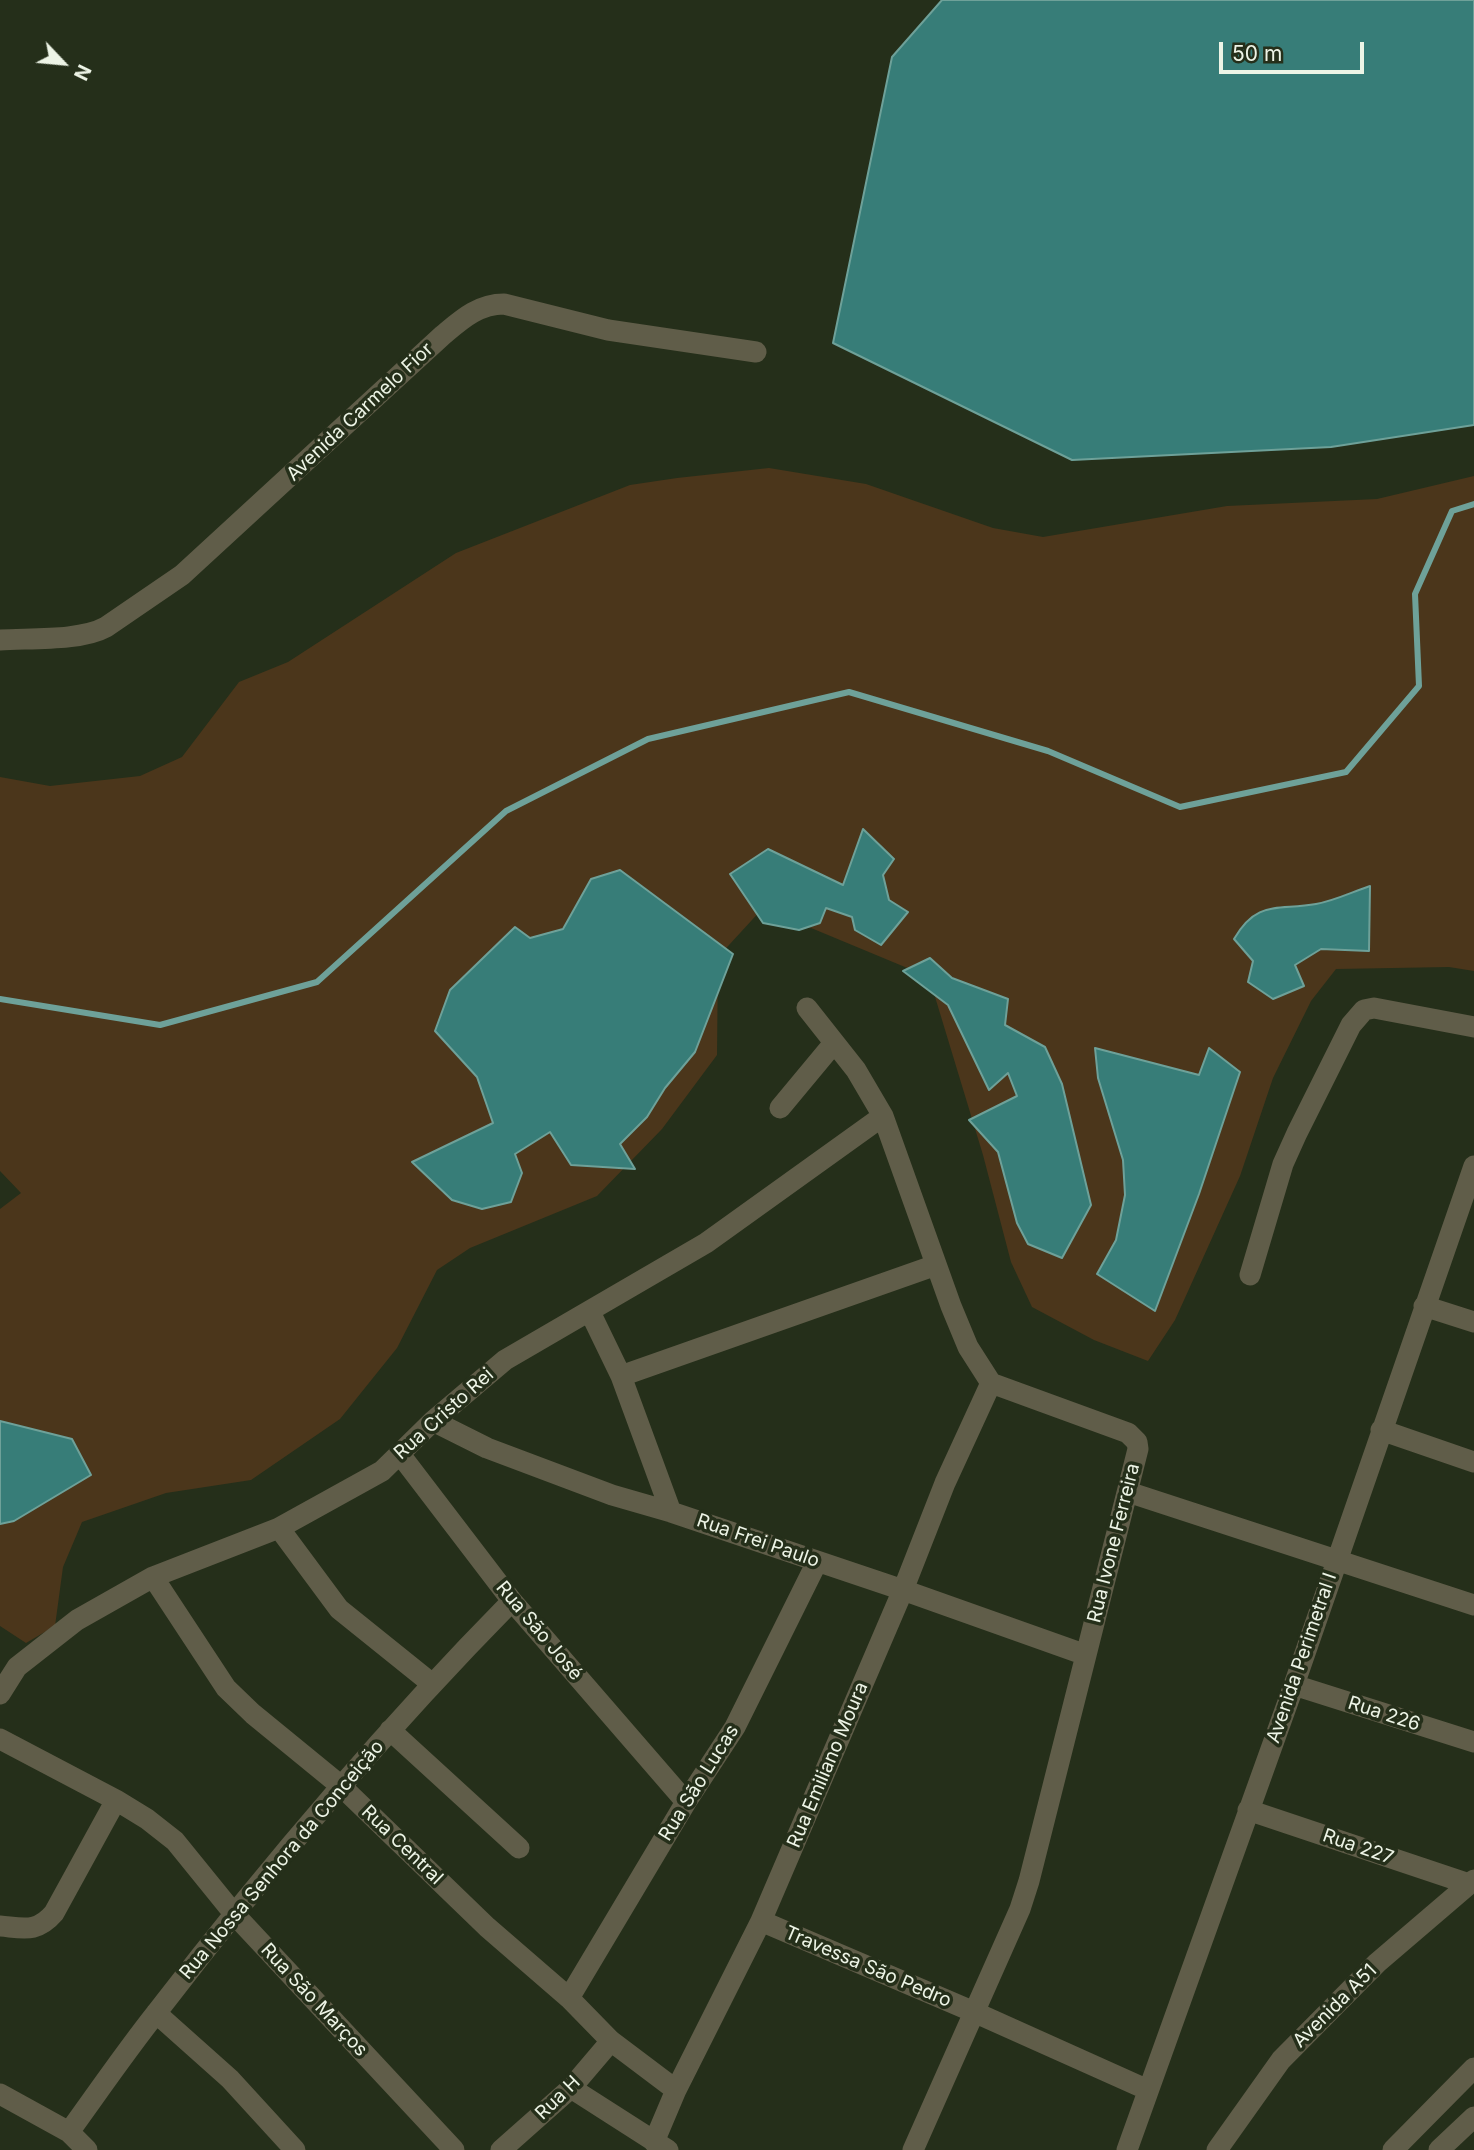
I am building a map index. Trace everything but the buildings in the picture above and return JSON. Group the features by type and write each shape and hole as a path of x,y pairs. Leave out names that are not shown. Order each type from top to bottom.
{"street":[{"name":"Avenida Carmelo Fior","path":"0,640 94,634 182,575 443,335 468,315 487,306 504,304 608,330 756,352"},
{"path":"1251,1275 1283,1164 1330,1064 1358,1015 1367,1008 1374,1008 1474,1027"},
{"path":"807,1009 856,1070 883,1116 968,1347 991,1383"},
{"path":"780,1108 834,1043"},
{"name":"Rua Cristo Rei","path":"0,1693 17,1667 77,1620 153,1577 279,1528 382,1471 433,1421 505,1360 706,1243 883,1116"},
{"name":"Avenida Perimetral I","path":"1127,2150 1294,1685 1472,1174"},
{"path":"621,1376 936,1265"},
{"path":"1424,1306 1474,1322"},
{"path":"590,1312 621,1376 671,1511"},
{"name":"Rua Ivone Ferreira","path":"913,2150 1020,1909 1029,1881 1138,1450 1137,1443 1128,1433 991,1383"},
{"name":"Rua Emiliano Moura","path":"662,2146 676,2090 761,1921 903,1590 945,1483 991,1383"},
{"name":"Rua Frei Paulo","path":"433,1421 487,1448 612,1495 671,1511 1086,1655"},
{"path":"1381,1430 1474,1462"},
{"name":"Rua São José","path":"399,1453 512,1601 686,1802"},
{"path":"1128,1492 1474,1605"},
{"path":"279,1528 338,1609 431,1683"},
{"name":"Rua São Lucas","path":"569,1998 686,1802 735,1727 817,1562"},
{"name":"Rua Central","path":"153,1577 226,1688 253,1714 341,1786 487,1927 569,1998 611,2041 676,2090"},
{"name":"Rua Nossa Senhora da Conceição","path":"69,2132 156,2013 341,1786 431,1683 512,1601"},
{"name":"Rua 226","path":"1294,1685 1474,1742"},
{"path":"390,1730 519,1848"},
{"name":"Rua São Marços","path":"0,1739 116,1800 148,1819 175,1841 235,1915 454,2150"},
{"path":"0,1926 35,1928 46,1923 116,1800"},
{"name":"Rua 227","path":"1248,1810 1472,1882"},
{"name":"Avenida A51","path":"1217,2150 1281,2060 1377,1963 1472,1882"},
{"name":"Travessa São Pedro","path":"761,1921 1148,2090"},
{"path":"156,2013 230,2079 295,2150"},
{"name":"Rua H","path":"501,2150 571,2088 611,2041"},
{"path":"1393,2150 1474,2068"},
{"path":"571,2088 662,2146"},
{"path":"0,2094 69,2132 87,2150"},
{"path":"1438,2150 1474,2117"}],"shaded area":[{"path":"769,468 866,484 993,528 1043,537 1227,506 1377,499 1474,476 1474,971 1449,967 1336,969 1311,1001 1273,1078 1240,1176 1175,1320 1148,1361 1094,1340 1032,1307 1011,1262 983,1155 929,977 763,908 718,957 717,1055 662,1129 597,1196 470,1248 437,1270 397,1348 340,1419 251,1480 166,1493 82,1522 63,1567 55,1626 26,1643 0,1626 0,1209 21,1193 0,1171 0,777 50,786 140,776 182,757 239,682 288,662 456,553 630,485"}],"water":[{"path":"942,0 1474,0 1474,425 1331,447 1072,460 833,343 892,57"},
{"path":"863,829 894,859 883,875 889,900 908,912 881,945 855,930 852,917 826,908 820,923 799,930 763,923 730,874 768,849 843,885"},
{"path":"620,870 733,954 695,1052 665,1088 647,1117 620,1144 635,1169 571,1165 550,1132 515,1154 522,1173 511,1202 482,1209 452,1200 412,1162 493,1123 477,1077 435,1031 450,990 515,927 530,938 563,929 591,879"},
{"path":"1370,886 1369,951 1321,949 1295,965 1304,986 1273,999 1248,982 1253,961 1234,939 1251,918 1269,909 1323,903"},
{"path":"930,958 952,978 1008,999 1005,1025 1045,1047 1062,1084 1091,1205 1062,1258 1028,1244 1017,1223 998,1152 969,1120 1017,1096 1008,1073 989,1090 948,1005 903,971"},
{"path":"1095,1048 1199,1075 1209,1048 1240,1072 1199,1194 1155,1311 1097,1274 1116,1240 1125,1195 1123,1160 1098,1078"},
{"path":"0,1421 72,1439 91,1475 14,1521 0,1524"}],"waterway":[{"path":"0,999 160,1025 317,982 506,811 648,739 849,692 1048,751 1180,807 1346,772 1419,686 1415,594 1452,511 1474,504"}]}
